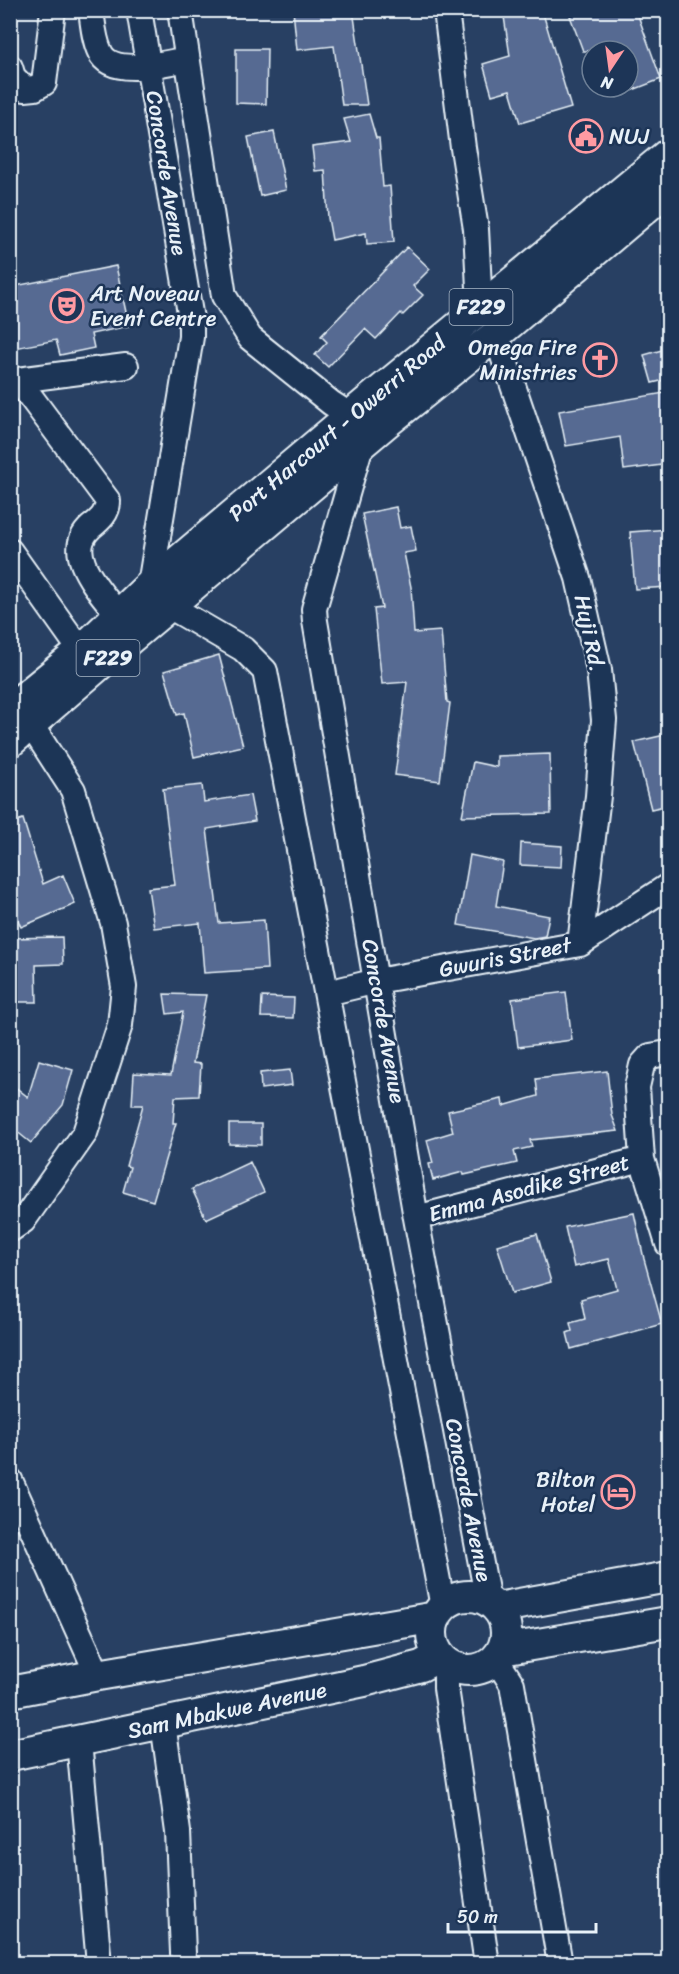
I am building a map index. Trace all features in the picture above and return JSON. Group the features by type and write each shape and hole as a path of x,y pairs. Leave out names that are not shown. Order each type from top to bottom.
{"main road":[{"name":"Port Harcourt - Owerri Road","path":"16,721 160,595 351,416 669,154"},
{"name":"Port Harcourt - Owerri Road","path":"16,721 118,615 160,595 361,445 669,189"},
{"path":"480,308 496,335"},
{"path":"492,1605 669,1577"},
{"path":"465,1596 477,1597 492,1605 506,1628 505,1639 499,1654 487,1665 466,1670 443,1659 434,1643 432,1630 439,1612 453,1600 465,1596"},
{"path":"10,1692 439,1612"},
{"path":"499,1654 669,1622"},
{"name":"Sam Mbakwe Avenue","path":"10,1755 364,1681 443,1659"}],"street":[{"path":"10,67 13,77 25,89 35,88 44,83 53,10"},
{"path":"91,10 100,53 108,63 122,66 150,66 187,59"},
{"name":"Concorde Avenue","path":"140,10 191,337 160,595 243,649 265,671 327,993 439,1612"},
{"name":"Concorde Avenue","path":"180,10 224,296 250,338 331,403 351,416"},
{"path":"446,10 463,148 476,229 480,308"},
{"name":"Huji Rd.","path":"496,335 578,578 599,670 603,731 598,796 580,944"},
{"path":"14,380 126,366"},
{"path":"14,380 105,494 108,508 103,517 86,532 80,544 83,564 118,615"},
{"name":"Concorde Avenue","path":"361,445 314,609 417,1218 492,1605"},
{"path":"10,551 81,651"},
{"path":"10,1230 23,1221 85,1133 120,1025 124,987 113,923 73,790 16,721"},
{"name":"Gwuris Street","path":"327,993 377,981 580,944 669,886"},
{"path":"669,1053 650,1056 642,1065 637,1087 642,1159 669,1244"},
{"name":"Emma Asodike Street","path":"417,1218 642,1159"},
{"path":"10,1480 98,1675"},
{"path":"499,1654 512,1684 560,1964"},
{"path":"443,1659 487,1964"},
{"path":"164,1723 178,1832 183,1953"},
{"path":"79,1741 99,1964"}],"building":[{"path":"293,10 353,10 367,105 342,105 334,46 297,50"},
{"path":"503,10 542,10 571,108 520,123 510,90 492,95 483,64 510,56"},
{"path":"585,10 636,10 661,79 640,87 640,39 580,39 580,43 570,16"},
{"path":"236,49 267,49 266,104 236,103"},
{"path":"369,114 376,138 379,138 383,187 390,186 394,242 367,244 366,233 332,240 325,170 315,171 312,147 351,142 344,119"},
{"path":"274,132 286,190 260,196 248,137"},
{"path":"407,247 430,269 413,286 423,295 403,315 401,313 376,339 365,329 328,367 315,355 327,342 321,336"},
{"name":"Art Noveau Event Centre","path":"116,266 129,326 91,334 94,348 60,355 56,340 15,348 10,327 10,287"},
{"path":"669,348 669,379 652,383 644,355"},
{"path":"664,393 669,411 669,464 624,470 620,437 566,446 559,411"},
{"path":"396,507 400,528 411,526 416,551 404,553 411,587 414,633 441,631 447,702 450,703 440,781 395,775 407,682 382,684 374,609 382,608 362,514"},
{"path":"669,529 669,587 635,589 630,532"},
{"path":"219,655 243,746 194,757 184,713 177,715 164,671"},
{"path":"669,734 669,805 651,809 634,742"},
{"path":"550,754 551,814 462,816 473,762 497,767 497,756"},
{"path":"202,785 204,802 250,795 255,821 207,829 219,923 264,920 267,969 204,973 200,923 154,928 148,888 175,885 163,789"},
{"path":"23,819 43,884 63,875 75,904 21,927 10,902 10,823"},
{"path":"521,843 562,846 561,867 520,865"},
{"path":"470,855 503,862 496,906 549,916 545,936 534,938 458,925"},
{"path":"62,937 63,964 36,965 37,1002 10,1002 10,938"},
{"path":"566,992 572,1040 518,1047 512,999"},
{"path":"164,994 206,995 193,1063 201,1064 199,1096 175,1097 173,1123 176,1123 153,1201 123,1192 130,1167 126,1166 143,1105 132,1105 134,1073 171,1075 183,1012 167,1014"},
{"path":"262,997 294,998 293,1018 261,1017"},
{"path":"39,1060 73,1070 63,1105 31,1143 10,1126 10,1083 28,1097"},
{"path":"290,1070 292,1085 261,1089 260,1073"},
{"path":"607,1071 612,1115 618,1131 530,1140 532,1147 514,1151 517,1163 464,1175 463,1172 433,1180 429,1164 433,1163 427,1140 453,1132 448,1111 502,1099 503,1106 538,1096 536,1079"},
{"path":"229,1124 261,1124 261,1145 229,1144"},
{"path":"250,1162 264,1192 206,1219 192,1189"},
{"path":"634,1213 662,1324 571,1349 567,1333 572,1331 570,1323 585,1319 581,1299 617,1289 609,1259 574,1267 565,1227"},
{"path":"537,1234 551,1282 512,1293 497,1245"}],"place":[{"name":"NUJ","path":"586,136"},
{"name":"Art Noveau Event Centre","path":"67,306"},
{"name":"Omega Fire Ministries","path":"600,360"},
{"name":"Bilton Hotel","path":"618,1492"}]}
